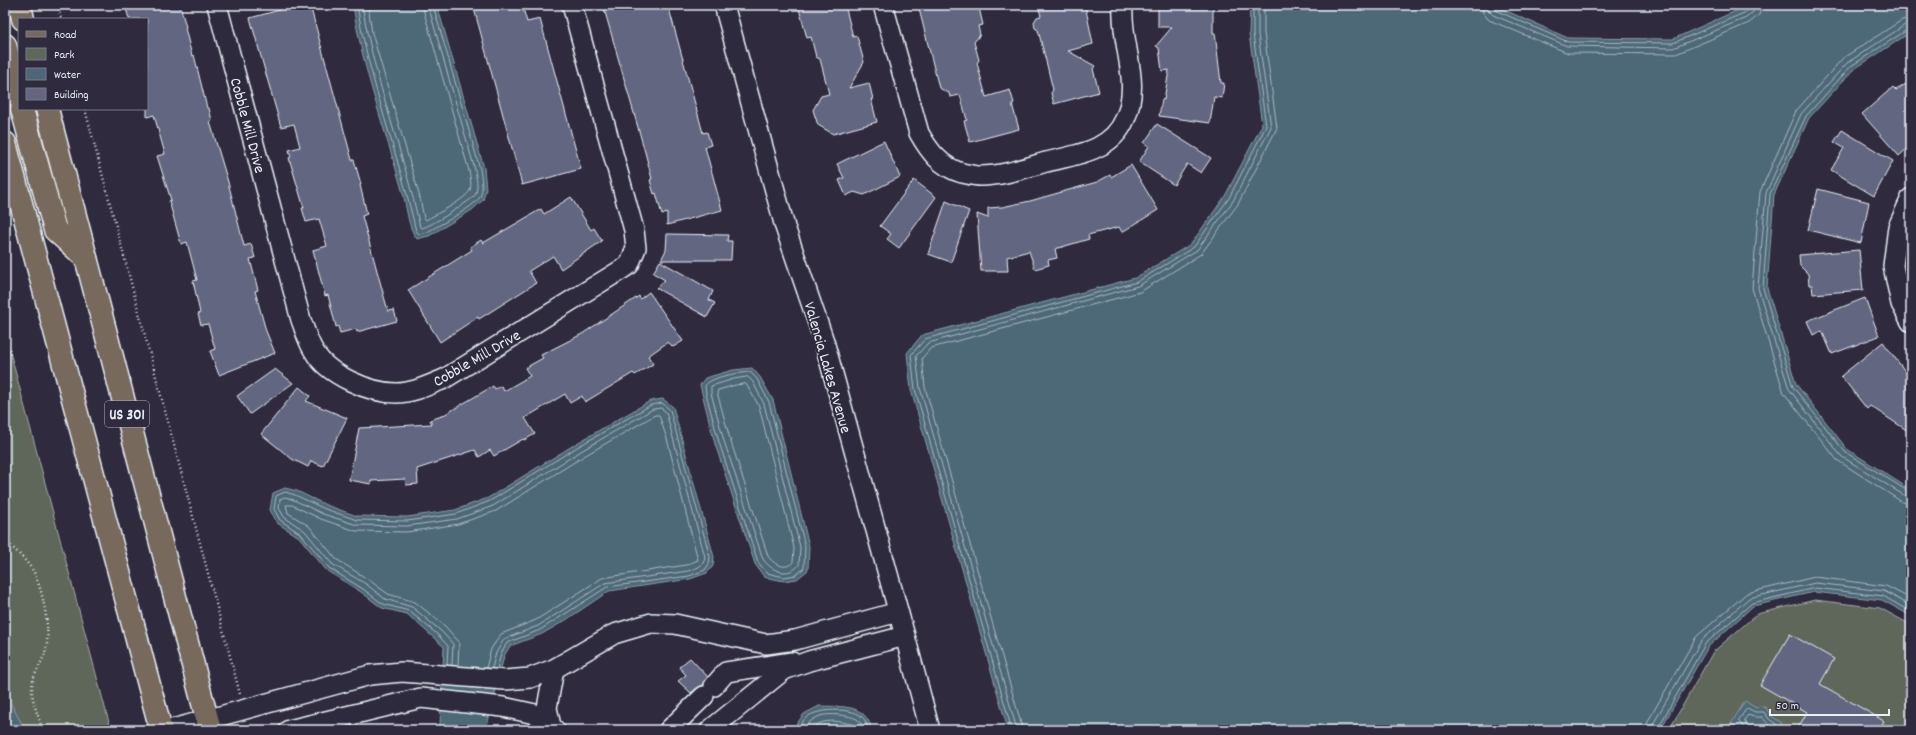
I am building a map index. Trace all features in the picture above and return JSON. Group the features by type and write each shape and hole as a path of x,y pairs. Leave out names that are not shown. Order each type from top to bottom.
{"main road":[{"path":"20,5 23,18"},
{"path":"5,45 18,93"},
{"path":"22,110 55,230 86,258"},
{"name":"US 301","path":"47,110 208,725"},
{"name":"US 301","path":"5,143 161,730"}],"street":[{"name":"Cobble Mill Drive","path":"217,5 301,320 314,352 334,373 360,386 396,393 417,390 444,380 629,265 636,248 634,230 572,5"},
{"name":"Valencia Lakes Avenue","path":"724,5 785,227 824,341 930,730"},
{"path":"883,5 919,133 926,146 937,159 949,168 962,173 980,176 1001,174 1080,153 1108,141 1119,130 1130,104 1132,74 1124,28 1123,5"},
{"path":"1911,198 1898,227 1893,266 1901,304 1911,322"},
{"path":"169,730 208,725 370,674 402,672 505,680 530,678 554,669 614,634 651,624 676,624 766,644 795,640 898,612"},
{"path":"710,730 784,670 820,658 905,636"},
{"path":"669,730 726,672 820,658"},
{"path":"553,728 547,708 554,669"},
{"path":"289,730 421,698 503,707 535,714 553,728"}],"path":[{"path":"58,5 61,18"},
{"path":"85,110 240,692"},
{"path":"5,540 33,570 48,623 46,650 34,676 32,688 33,702 42,730"}],"green space":[{"path":"5,333 111,730 5,730"},
{"path":"1815,600 1880,608 1911,625 1911,730 1669,730 1713,652 1757,614"}],"water":[{"path":"353,5 437,5 484,168 486,189 483,200 472,210 429,236 417,239 411,228 404,196 362,52"},
{"path":"1250,5 1493,5 1568,38 1673,39 1749,5 1911,5 1911,32 1853,70 1809,118 1774,195 1767,288 1796,384 1847,449 1911,490 1911,616 1882,600 1814,592 1753,606 1708,647 1660,730 1008,730 911,390 907,353 922,335 1135,278 1191,244 1225,196 1262,125 1249,34"},
{"path":"752,368 760,377 773,400 809,546 808,570 797,579 784,581 764,577 755,564 715,444 700,385 705,378 733,370"},
{"path":"663,399 673,407 714,557 713,566 707,573 690,579 609,591 542,634 510,646 504,656 486,730 431,730 440,724 444,647 407,614 382,608 361,592 327,571 299,537 277,523 270,510 273,493 285,488 297,491 326,505 357,516 407,517 455,510 488,498 577,443 650,401"},
{"path":"5,693 23,726 23,730 5,730"},
{"path":"1745,701 1756,708 1760,706 1766,708 1771,716 1782,723 1778,730 1743,730 1731,724"},
{"path":"819,706 852,708 864,715 869,721 872,730 792,730 804,714"}],"building":[{"path":"125,5 180,5 192,56 194,55 207,108 209,108 212,121 210,122 228,182 244,246 251,244 255,258 250,259 258,290 255,291 266,331 275,353 219,375 210,351 215,349 208,324 201,325 198,314 200,313 193,281 197,280 187,242 181,244 169,201 171,200 157,156 165,154 154,115 147,117 148,18 129,18"},
{"path":"298,5 310,5 352,160 354,160 361,184 367,214 362,216 388,311 394,310 397,321 357,332 356,329 340,333 338,326 336,327 328,295 325,296 313,250 327,246 319,219 306,222 302,208 304,208 289,158 291,157 289,150 300,147 294,124 281,127 250,18"},
{"path":"473,5 522,5 527,22 540,19 581,169 522,185"},
{"path":"603,5 668,5 703,133 707,132 711,145 705,147 722,210 667,225 667,213 662,215 656,193 654,194 645,152"},
{"path":"798,5 845,5 853,37 857,36 864,62 849,88 869,83 873,99 871,99 877,122 833,134 818,125 813,110 821,96 829,94 820,59 816,57 811,37 807,38"},
{"path":"918,5 969,5 970,10 979,8 983,25 978,26 980,35 974,42 979,60 977,63 986,97 1010,90 1019,129 970,142 964,121 967,120 960,95 950,97 949,93 939,88"},
{"path":"1038,5 1085,5 1093,44 1068,51 1095,66 1093,69 1099,92 1054,104 1051,93 1053,90 1047,65 1038,30 1035,28 1034,22 1037,17 1041,16"},
{"path":"1158,5 1213,6 1213,33 1215,33 1221,83 1224,83 1222,98 1214,97 1210,123 1159,116 1162,99 1164,100 1169,70 1162,71 1159,48 1156,46 1172,27 1158,27"},
{"path":"1911,81 1911,145 1899,156 1862,114 1893,87 1896,90"},
{"path":"1157,124 1211,158 1201,173 1187,164 1174,185 1139,162 1149,146 1144,143"},
{"path":"1842,130 1893,161 1874,196 1831,170 1844,148 1834,142"},
{"path":"884,141 900,177 864,195 854,192 846,196 839,180 844,178 837,164"},
{"path":"1131,165 1158,210 1122,232 1119,227 1088,235 1089,239 1055,249 1057,258 1048,260 1049,265 1035,269 1029,251 1007,257 1008,271 981,271 977,214 988,218 988,208 1002,207 1030,201 1097,182 1110,175 1111,177"},
{"path":"914,180 936,197 899,248 887,239 891,234 880,226"},
{"path":"1818,189 1869,202 1861,243 1808,230"},
{"path":"571,197 591,230 594,228 602,241 561,269 553,256 529,271 536,283 479,319 478,317 440,342 408,290 472,250 470,247 481,240 483,243 541,209 544,214"},
{"path":"946,201 969,211 951,262 928,254"},
{"path":"667,234 728,235 727,241 732,241 731,260 661,260 666,250"},
{"path":"1859,250 1863,290 1813,294 1812,285 1809,285 1808,274 1800,266 1799,255"},
{"path":"660,261 713,291 709,300 715,303 707,317 656,288 665,280 653,273"},
{"path":"649,292 683,341 673,347 668,342 648,356 653,364 635,375 633,373 585,402 582,396 570,403 565,394 525,418 535,434 524,440 523,439 494,456 490,450 479,457 475,450 417,469 418,484 406,485 405,479 371,481 371,484 349,480 359,428 432,424 430,420 442,416 493,386 495,389 501,386 504,391 530,376 525,368 543,358 541,355 582,334 639,296 640,299"},
{"path":"1865,298 1879,336 1832,354 1822,331 1813,335 1807,321"},
{"path":"1883,342 1911,379 1911,433 1870,406 1867,409 1841,376"},
{"path":"275,369 293,383 250,414 237,396"},
{"path":"299,387 310,396 306,401 347,418 323,466 311,461 308,467 292,459 261,434"},
{"path":"1790,634 1834,659 1820,684 1884,721 1879,730 1797,730 1807,712 1760,685"},
{"path":"690,658 708,677 703,685 691,693 678,681 686,675 679,667"}]}
